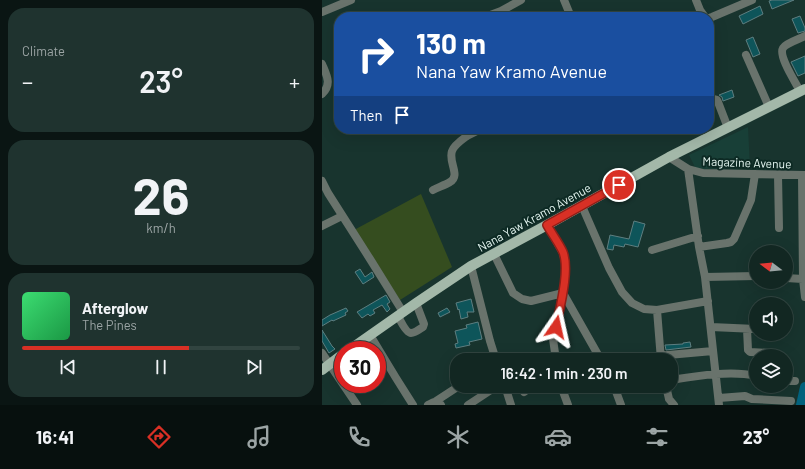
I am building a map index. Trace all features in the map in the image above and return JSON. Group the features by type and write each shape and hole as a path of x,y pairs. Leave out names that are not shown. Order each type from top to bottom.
{"main road":[{"name":"Nana Yaw Kramo Avenue","path":"362,341 471,266 669,157 802,90"},
{"path":"326,367 334,361"}],"street":[{"path":"322,12 336,3 351,0"},
{"path":"498,12 521,0"},
{"path":"564,0 570,12"},
{"path":"696,0 701,12"},
{"path":"714,16 752,0"},
{"path":"802,90 783,59 782,49 785,45 805,36"},
{"path":"746,55 769,107"},
{"path":"322,64 328,79 327,88 322,94"},
{"path":"714,99 718,102 728,128"},
{"path":"433,190 452,182 455,178 451,156 452,149 465,134"},
{"name":"Magazine Avenue","path":"669,157 688,169 703,173 803,175"},
{"path":"688,169 699,247 705,277 719,401 745,396 752,402 791,401"},
{"path":"699,247 727,243 734,239 751,200 755,174"},
{"path":"778,175 778,228"},
{"path":"803,175 805,296"},
{"path":"322,181 325,195 342,216 370,259 400,314 407,331 410,333 413,333 423,327 424,324 416,303"},
{"path":"582,206 609,268 622,292 632,303 644,309 657,310 708,301"},
{"path":"322,226 342,216"},
{"path":"547,225 563,253 566,267 563,293 553,339 555,353"},
{"path":"652,250 698,236"},
{"path":"494,254 513,293 522,299 531,301 563,293"},
{"path":"471,266 494,353"},
{"path":"705,277 749,276"},
{"path":"793,278 804,279"},
{"path":"563,293 597,353"},
{"path":"657,310 661,353"},
{"path":"711,327 747,328 749,351"},
{"path":"370,335 414,405"},
{"path":"678,356 713,351"},
{"path":"322,353 326,367 357,405"},
{"path":"678,379 716,375 749,375"},
{"path":"428,405 433,402 439,403 451,393"},
{"path":"468,405 486,393"},
{"path":"507,393 511,405"},
{"path":"564,393 568,405"},
{"path":"617,393 621,405"},
{"path":"668,393 669,399 674,405"}],"shaded area":[{"path":"748,127 750,168 696,169 689,155"}],"green space":[{"path":"421,194 452,267 400,300 354,230"}],"building":[{"path":"794,0 772,9 769,1"},
{"path":"760,6 763,14 743,24 739,16"},
{"path":"800,16 805,31 798,33 792,19"},
{"path":"753,37 760,54 753,57 746,40"},
{"path":"805,56 805,73 798,76 791,62"},
{"path":"732,90 734,97 723,101 722,97 719,95"},
{"path":"634,221 645,224 638,247 625,244 624,247 614,245 613,250 607,249 610,235 629,239"},
{"path":"360,269 365,277 372,272 374,277 363,284 355,272"},
{"path":"386,295 390,302 387,304 390,309 387,312 382,305 373,310 375,313 370,316 368,314 362,318 357,312"},
{"path":"471,299 474,312 467,312 468,317 461,319 456,303"},
{"path":"346,308 348,311 345,313 346,315 333,321 332,320 322,326 322,320"},
{"path":"447,308 450,312 440,317 438,313"},
{"path":"478,322 482,339 469,342 470,345 456,348 455,344 458,343 455,331 467,328 466,325"},
{"path":"322,330 334,350 329,353 322,341"},
{"path":"690,342 691,347 666,350 665,345"}],"waterway":[{"path":"801,405 805,387"}],"route":[{"path":"556,327 563,293 566,267 563,253 547,225 619,185"}]}
